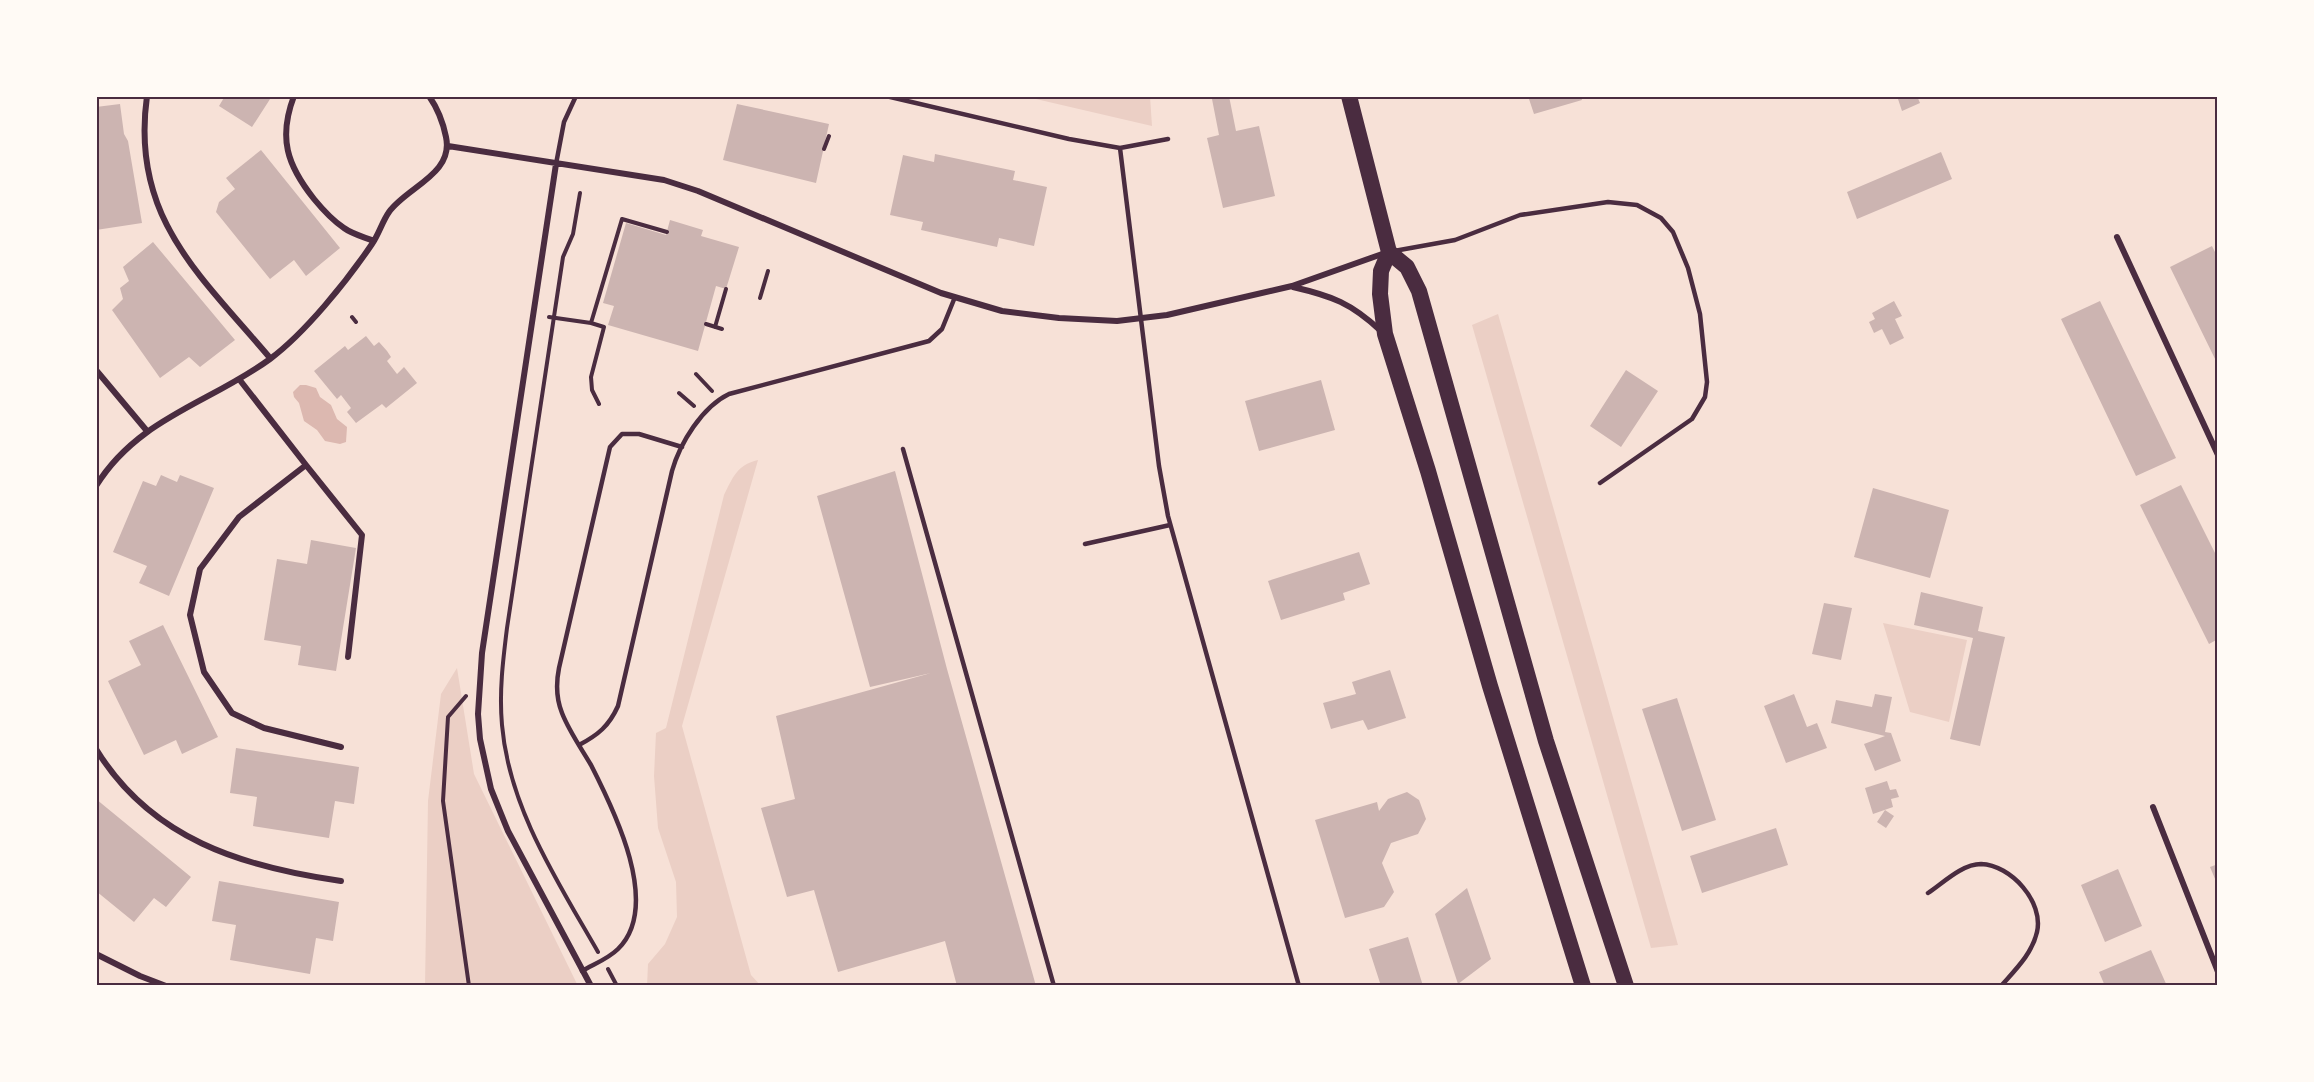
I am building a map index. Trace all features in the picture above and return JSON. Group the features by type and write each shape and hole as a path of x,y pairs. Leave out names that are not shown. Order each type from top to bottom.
{"highway":[{"path":"1349,96 1389,252 1407,267 1419,291 1546,741 1626,986"},
{"path":"1389,252 1381,271 1380,294 1385,334 1428,471 1490,686 1583,986"}],"street":[{"path":"147,96 144,123 146,155 155,199 166,225 184,256 270,358"},
{"path":"294,96 287,115 285,130 288,153 295,172 328,216 346,230 374,241"},
{"path":"96,486 121,455 147,431 177,411 239,379 270,358 309,322 374,241 389,212 405,195 438,169 445,158 448,146 444,124 429,96"},
{"path":"448,146 664,180 698,191 955,297 1002,311 1059,318 1117,321 1142,319 1292,286 1389,252"},
{"path":"556,164 479,679 480,739 494,800 508,831 591,986"},
{"path":"2116,237 2218,455"},
{"path":"1292,286 1333,297 1362,313 1385,334"},
{"path":"96,370 147,431"},
{"path":"239,379 362,536 348,657"},
{"path":"306,465 239,517 200,569 190,615 204,672 232,713 264,728 341,747"},
{"path":"96,748 111,772 131,794 159,818 190,838 224,854 261,866 341,881"},
{"path":"2153,807 2218,972"},
{"path":"96,954 166,986"}],"lane":[{"path":"556,164 564,122 576,96"},
{"path":"886,96 1069,139 1120,148 1168,139"},
{"path":"1120,148 1159,466 1170,525 1299,986"},
{"path":"1389,252 1455,240 1520,215 1608,202 1637,206 1661,218 1672,232 1688,268 1700,314 1707,382 1705,398 1692,419 1600,483"},
{"path":"579,745 602,732 610,723 618,706 672,471 682,447 704,414 729,394 929,341 942,329 955,297"},
{"path":"582,971 618,949 631,929 637,903 633,869 622,837 599,782 562,713 557,678 607,452 618,437 626,433 639,434 682,447"},
{"path":"903,449 1054,986"},
{"path":"1085,544 1170,525"},
{"path":"1928,893 1961,870 1980,864 2007,873 2028,895 2037,912 2037,931 2032,947 2001,986"}],"path":[{"path":"824,149 829,136"},
{"path":"580,193 573,234 564,253 551,317 507,628 502,674 502,725 514,781 532,832 596,948"},
{"path":"591,323 622,219 667,232"},
{"path":"760,298 768,271"},
{"path":"715,327 726,289"},
{"path":"352,317 356,322"},
{"path":"551,317 604,327 591,377 592,390 599,404"},
{"path":"706,324 722,328"},
{"path":"696,374 720,399"},
{"path":"679,393 704,414"},
{"path":"469,986 443,801 448,717 479,679"},
{"path":"609,972 617,986"}],"shaded area":[{"path":"1023,96 1150,96 1152,126"},
{"path":"1498,314 1678,945 1651,948 1472,325"},
{"path":"300,385 316,388 320,397 331,405 337,419 347,427 346,442 340,444 325,441 317,430 304,421 293,392"},
{"path":"758,460 682,726 751,975 761,986 647,986 648,964 665,944 677,917 676,882 658,828 654,776 656,733 666,728 724,495 740,469"},
{"path":"1883,623 1967,640 1949,722 1910,712"},
{"path":"457,668 474,774 578,986 425,986 428,801 441,694"}],"building":[{"path":"225,96 272,96 252,127 219,106"},
{"path":"1229,96 1236,131 1259,126 1275,196 1223,208 1207,138 1219,135 1212,99"},
{"path":"1528,96 1581,96 1582,100 1534,114"},
{"path":"1897,96 1917,96 1920,103 1902,111"},
{"path":"120,104 142,223 96,230 96,107"},
{"path":"737,104 829,124 816,183 723,160"},
{"path":"261,150 340,248 306,276 294,260 270,279 216,212 219,202 235,189 226,178"},
{"path":"1941,152 1952,179 1857,219 1847,192"},
{"path":"935,154 1015,171 1013,180 1047,187 1034,246 999,238 997,247 921,230 923,222 890,215 903,155 934,162"},
{"path":"670,220 703,230 701,236 739,247 726,289 716,286 698,351 608,325 614,306 603,303 626,223 666,235"},
{"path":"153,242 235,340 200,367 189,357 160,378 112,310 123,299 120,288 129,281 123,267"},
{"path":"2212,246 2218,258 2218,365 2170,267"},
{"path":"1894,301 1902,316 1895,319 1904,338 1890,345 1882,329 1874,333 1869,322 1875,319 1872,313"},
{"path":"2100,301 2176,458 2136,476 2061,319"},
{"path":"366,336 374,346 379,342 387,351 391,357 387,361 397,374 404,367 417,383 386,408 382,404 356,423 347,412 351,408 341,395 337,399 314,371 345,346 348,350"},
{"path":"1626,370 1658,391 1621,447 1590,426"},
{"path":"1321,380 1335,430 1259,451 1245,401"},
{"path":"895,471 947,669 1036,986 957,986 945,941 838,972 814,890 787,897 761,808 795,799 776,716 931,673 870,687 817,496"},
{"path":"161,475 177,482 180,475 214,488 169,596 139,583 147,566 113,552 143,481 156,486"},
{"path":"2181,485 2218,559 2218,639 2209,644 2140,505"},
{"path":"1873,488 1949,510 1930,578 1854,557"},
{"path":"311,540 356,548 336,671 298,665 301,646 264,640 277,559 307,564"},
{"path":"1359,552 1370,584 1343,593 1345,600 1281,620 1268,581"},
{"path":"1921,592 1983,607 1978,631 2005,637 1980,746 1950,739 1973,638 1914,625"},
{"path":"1824,603 1852,608 1841,660 1812,654"},
{"path":"163,625 218,737 182,754 176,740 144,755 108,681 141,665 129,641"},
{"path":"1390,670 1406,718 1368,730 1363,720 1331,729 1323,703 1356,694 1352,682"},
{"path":"1794,694 1807,727 1817,723 1827,748 1786,763 1764,706"},
{"path":"1875,694 1892,697 1885,732 1891,733 1901,761 1875,771 1864,744 1885,736 1831,723 1836,700 1872,707"},
{"path":"1677,698 1716,820 1682,831 1642,709"},
{"path":"236,748 359,767 354,804 335,801 329,838 253,826 257,797 230,793"},
{"path":"1887,781 1890,790 1896,789 1899,797 1891,799 1893,807 1873,814 1865,788"},
{"path":"1407,792 1419,800 1426,819 1418,834 1391,843 1382,863 1394,892 1384,907 1345,918 1315,820 1377,802 1379,811 1388,799"},
{"path":"96,799 191,877 166,907 154,898 134,922 96,891"},
{"path":"1885,810 1894,816 1886,828 1877,822"},
{"path":"1776,828 1788,865 1702,893 1690,856"},
{"path":"2218,864 2218,886 2210,867"},
{"path":"2118,869 2142,926 2105,942 2081,885"},
{"path":"219,881 339,902 333,941 316,938 310,974 230,960 236,925 212,921"},
{"path":"1467,888 1491,959 1458,984 1435,914"},
{"path":"1408,937 1423,986 1381,986 1369,949"},
{"path":"2151,950 2167,986 2105,986 2099,972"}]}
